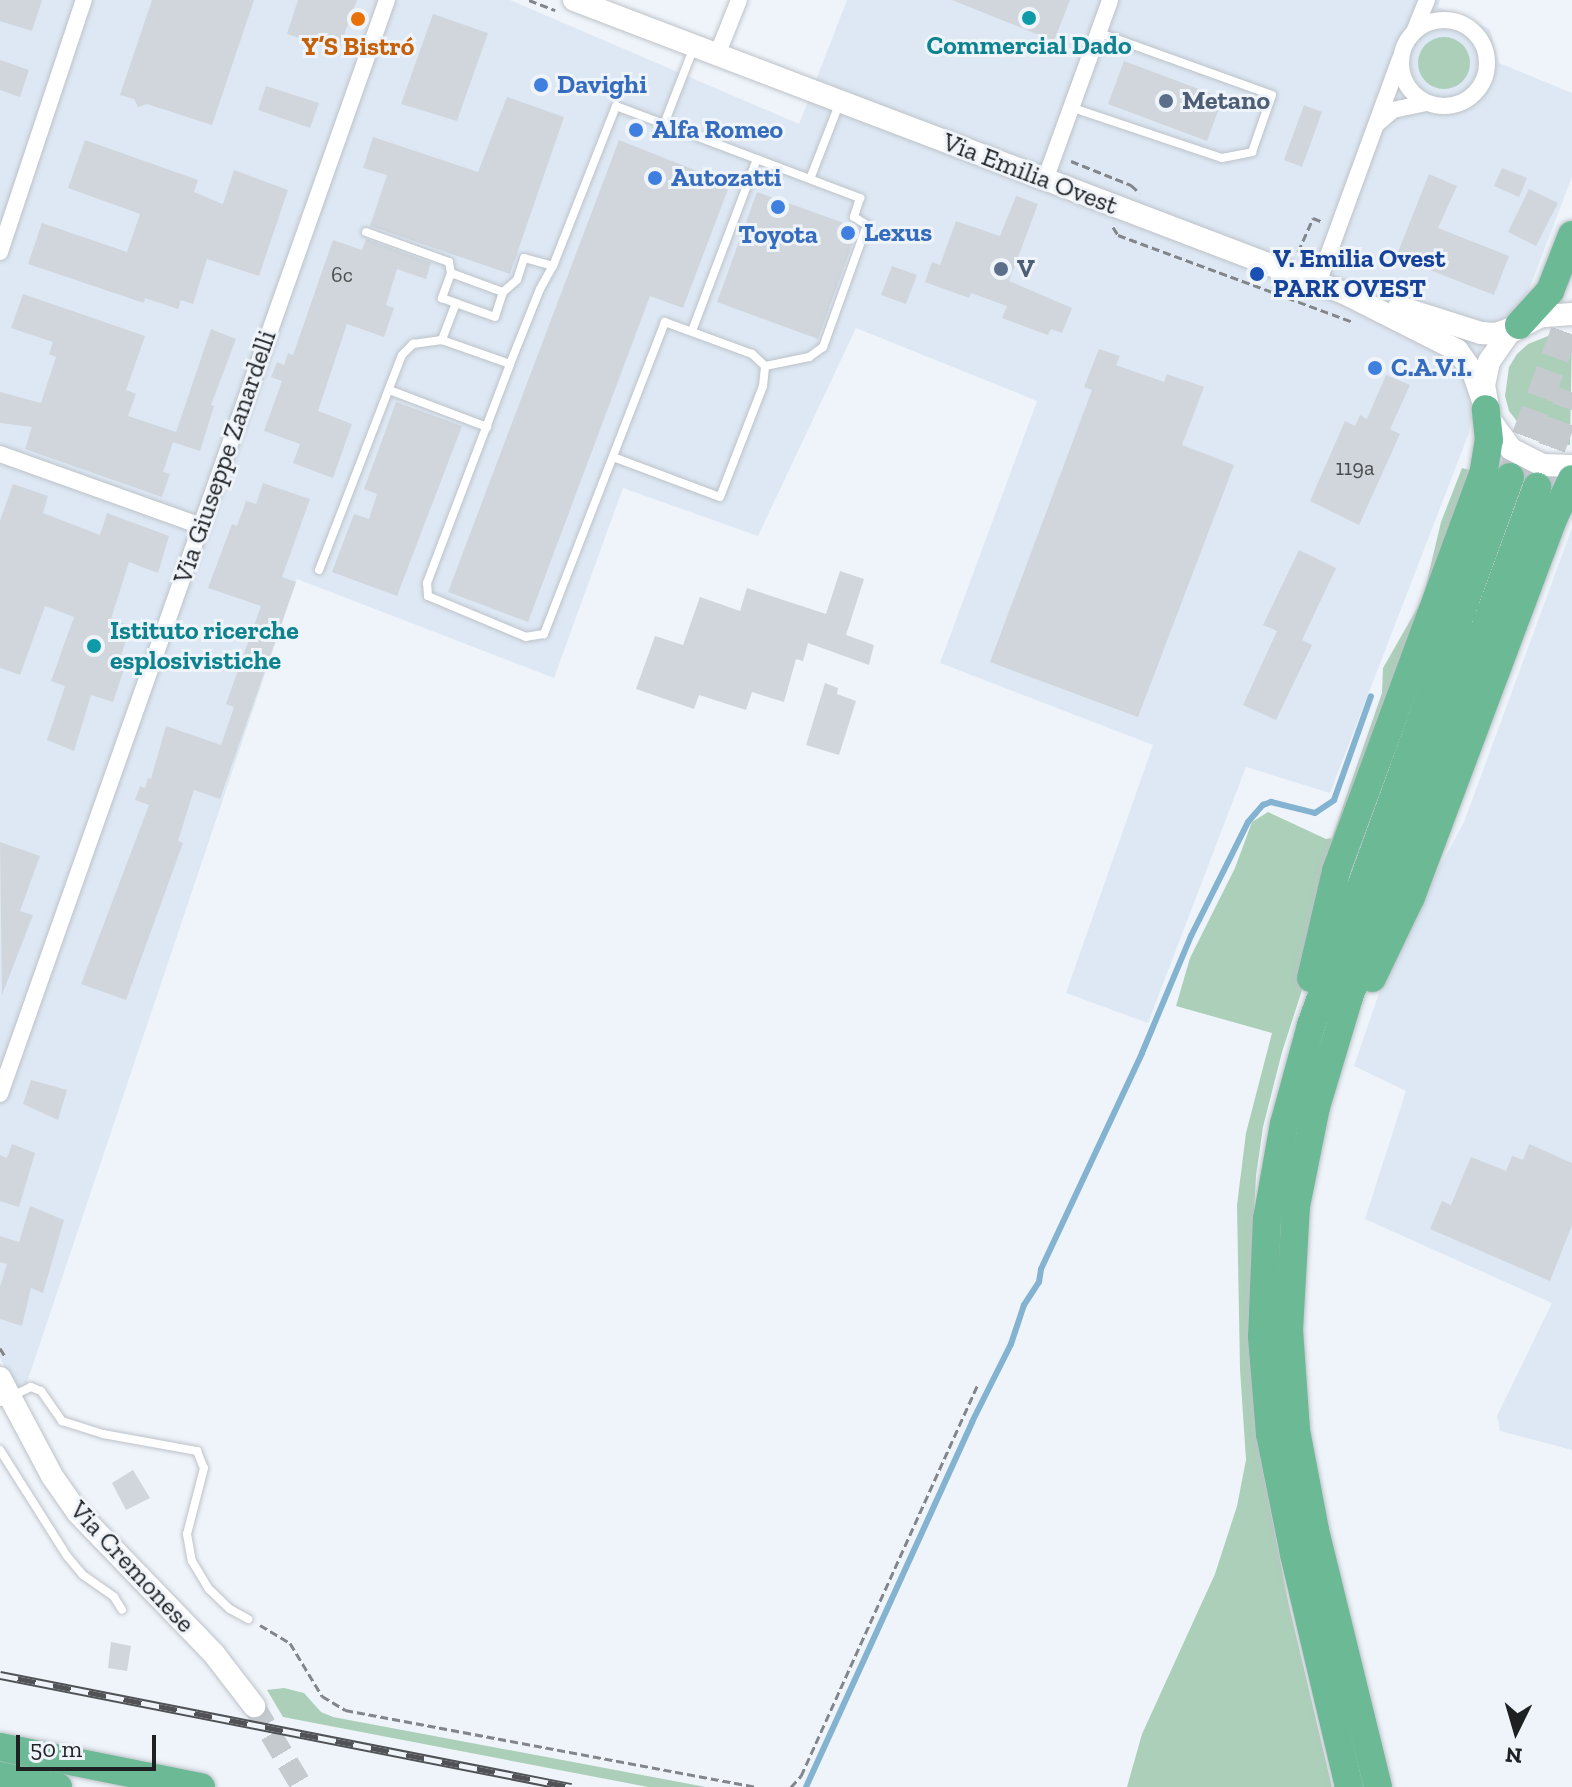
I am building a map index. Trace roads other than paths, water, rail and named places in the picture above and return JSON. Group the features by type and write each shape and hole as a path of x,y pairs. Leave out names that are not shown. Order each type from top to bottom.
{"highway":[{"path":"1519,325 1550,291 1572,235"},
{"path":"1349,1787 1294,1554 1270,1434 1262,1313 1267,1147 1327,902 1484,470 1489,440 1486,409"},
{"path":"1267,1219 1286,1115 1311,1025 1510,477"},
{"path":"1290,1266 1324,1117 1348,1034 1411,897 1553,519 1572,479"},
{"path":"1378,1787 1299,1450 1289,1349 1290,1266 1303,1166 1337,1033 1537,487"},
{"path":"0,1747 201,1787"},
{"path":"0,1776 58,1787"}],"main road":[{"name":"Via Emilia Ovest","path":"565,6 694,46 1344,293 1475,332 1496,334 1541,316 1572,314"},
{"name":"Via Emilia Ovest","path":"1344,293 1457,350 1473,372 1486,409 1503,441 1521,456 1543,465 1572,466"},
{"path":"1486,409 1484,385 1489,362 1501,341 1519,325"},
{"name":"Via Cremonese","path":"3,1392 52,1476 78,1513 214,1654 254,1706"}],"street":[{"path":"0,252 84,0"},
{"name":"Via Giuseppe Zanardelli","path":"0,1094 387,0"},
{"path":"717,55 739,0"},
{"path":"1045,180 1110,0"},
{"path":"1318,283 1401,57 1427,0"},
{"path":"1377,124 1393,110 1426,103 1440,106 1468,99 1478,89 1487,63 1477,36 1454,21 1426,24 1414,32"},
{"path":"1401,57 1406,84 1426,103"},
{"path":"0,454 201,526"}],"lane":[{"path":"1073,108 1222,158 1252,152 1272,95 1100,33"},
{"path":"664,124 694,46"},
{"path":"810,179 840,102"},
{"path":"616,106 860,198 854,217 865,222 867,230 817,354 765,366 752,354 665,322 544,634 526,637 433,601 426,590 510,364 540,289 553,266 616,106"},
{"path":"692,331 757,159"},
{"path":"366,232 449,262 451,273 442,298 495,317 503,292 517,280 524,258 553,266"},
{"path":"451,273 503,292"},
{"path":"442,340 456,303"},
{"path":"319,570 402,355 413,344 442,340 510,364"},
{"path":"613,457 720,497 763,386 765,366"},
{"path":"389,390 487,427"},
{"path":"3,1392 37,1388 62,1421 103,1434 197,1451 204,1468 188,1525 192,1561 209,1589 230,1609 248,1619"},
{"path":"0,1450 67,1556 83,1575 114,1597 122,1610"}],"waterway":[{"path":"806,1787 972,1422 1011,1344 1024,1305 1039,1282 1041,1269 1142,1053 1191,936 1248,822 1263,805 1271,802 1315,813 1334,800 1371,696"}],"tunnel":[{"path":"1511,476 1572,312"},
{"path":"1537,487 1572,392"},
{"path":"254,1706 302,1787"}],"railway":[{"path":"0,1675 571,1787"}],"place":[{"name":"Commercial Dado","path":"1029,18"},
{"name":"Y’S Bistró","path":"358,19"},
{"name":"Davighi","path":"541,85"},
{"name":"Metano","path":"1166,101"},
{"name":"Alfa Romeo","path":"636,130"},
{"name":"Autozatti","path":"655,178"},
{"name":"Toyota","path":"778,207"},
{"name":"Lexus","path":"848,233"},
{"name":"V","path":"1001,269"},
{"name":"V. Emilia Ovest PARK OVEST","path":"1257,274"},
{"name":"C.A.V.I.","path":"1375,368"},
{"name":"Istituto ricerche esplosivistiche","path":"94,646"}]}
